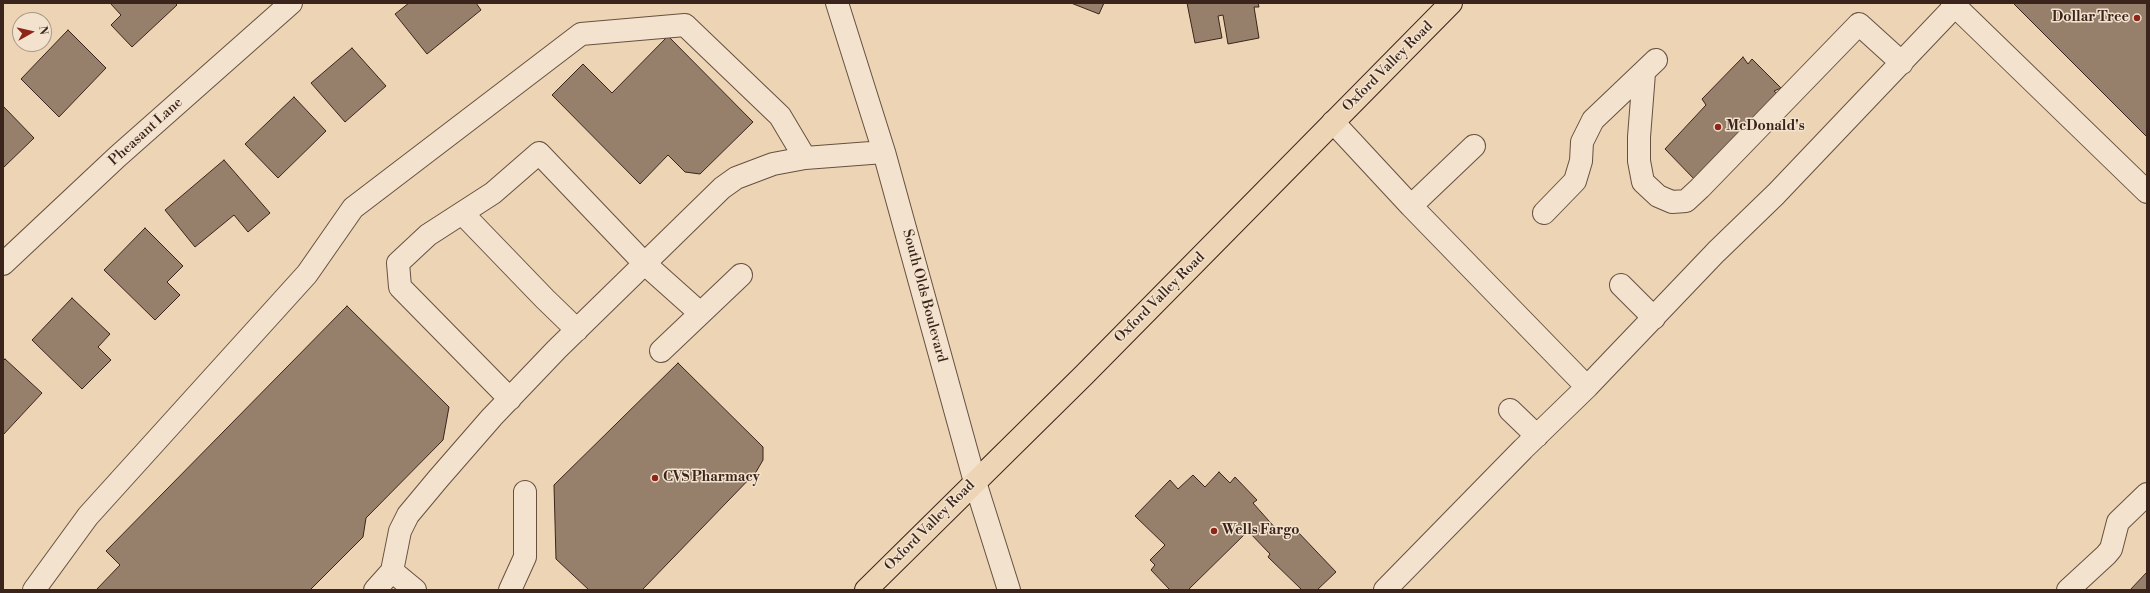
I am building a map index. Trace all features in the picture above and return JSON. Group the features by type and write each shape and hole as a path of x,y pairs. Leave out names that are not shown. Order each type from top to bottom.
{"main road":[{"name":"Oxford Valley Road","path":"866,590 1084,375 1451,3"}],"street":[{"name":"Pheasant Lane","path":"3,264 117,157 291,3"},
{"name":"South Olds Boulevard","path":"837,3 884,152 975,482 1009,590"},
{"path":"1385,590 1536,436 1587,387 1902,63 1954,4 2147,192"},
{"path":"1544,213 1575,181 1581,161 1582,142 1593,120 1650,67 1639,137 1639,161 1643,182 1658,196 1672,202 1686,201 1859,24 1902,63"},
{"path":"34,590 88,516 307,274 353,208 581,34 685,25 780,116 806,158"},
{"path":"1333,122 1411,206 1587,387"},
{"path":"1411,206 1474,146"},
{"path":"375,590 392,571 400,531 408,516 510,399 644,263 722,188 736,178 773,164 806,158 884,152"},
{"path":"510,399 400,287 398,263 428,235 493,193 539,153 644,263 700,313"},
{"path":"462,213 577,330"},
{"path":"661,351 741,275"},
{"path":"1620,285 1654,318"},
{"path":"1510,410 1536,436"},
{"path":"510,590 525,557 525,492"},
{"path":"2068,590 2111,549 2118,522 2147,494"},
{"path":"392,571 415,590"}],"building":[{"path":"110,3 175,3 177,5 132,47 111,25 121,15"},
{"path":"409,3 476,3 481,10 427,54 395,14"},
{"path":"1071,3 1104,3 1099,14"},
{"path":"1187,3 1258,3 1259,7 1254,7 1259,38 1228,44 1223,15 1218,16 1222,38 1195,43"},
{"path":"2013,3 2147,3 2147,137"},
{"path":"68,30 106,68 59,117 21,79 47,52 52,52 52,47"},
{"path":"668,36 753,122 700,174 685,172 668,155 640,184 552,95 583,64 612,93"},
{"path":"352,48 386,86 345,122 311,83"},
{"name":"McDonald's","path":"1743,57 1748,64 1752,59 1781,88 1774,91 1781,97 1696,181 1665,149 1706,105 1702,99"},
{"path":"294,97 326,131 278,178 245,144"},
{"path":"3,106 34,138 3,168"},
{"path":"224,160 270,213 248,232 234,215 195,247 165,210"},
{"path":"145,228 183,266 167,282 180,295 155,320 104,270"},
{"path":"72,298 110,334 98,347 111,360 82,389 32,340"},
{"path":"347,306 449,407 443,440 366,518 363,537 310,590 96,590 120,565 106,551"},
{"path":"5,359 42,393 3,435 3,361"},
{"name":"CVS Pharmacy","path":"678,363 763,447 763,460 756,472 642,590 589,590 556,559 554,485"},
{"name":"Wells Fargo","path":"1219,472 1230,483 1235,477 1257,500 1253,503 1285,539 1296,530 1336,572 1317,590 1302,590 1268,557 1270,554 1248,531 1188,590 1170,590 1151,570 1155,565 1150,560 1165,545 1135,516 1170,480 1178,489 1193,475 1205,487"},
{"path":"2147,572 2147,590 2130,590"}],"place":[{"name":"Dollar Tree","path":"2137,18"},
{"name":"McDonald's","path":"1718,127"},
{"name":"CVS Pharmacy","path":"655,478"},
{"name":"Wells Fargo","path":"1214,531"}]}
